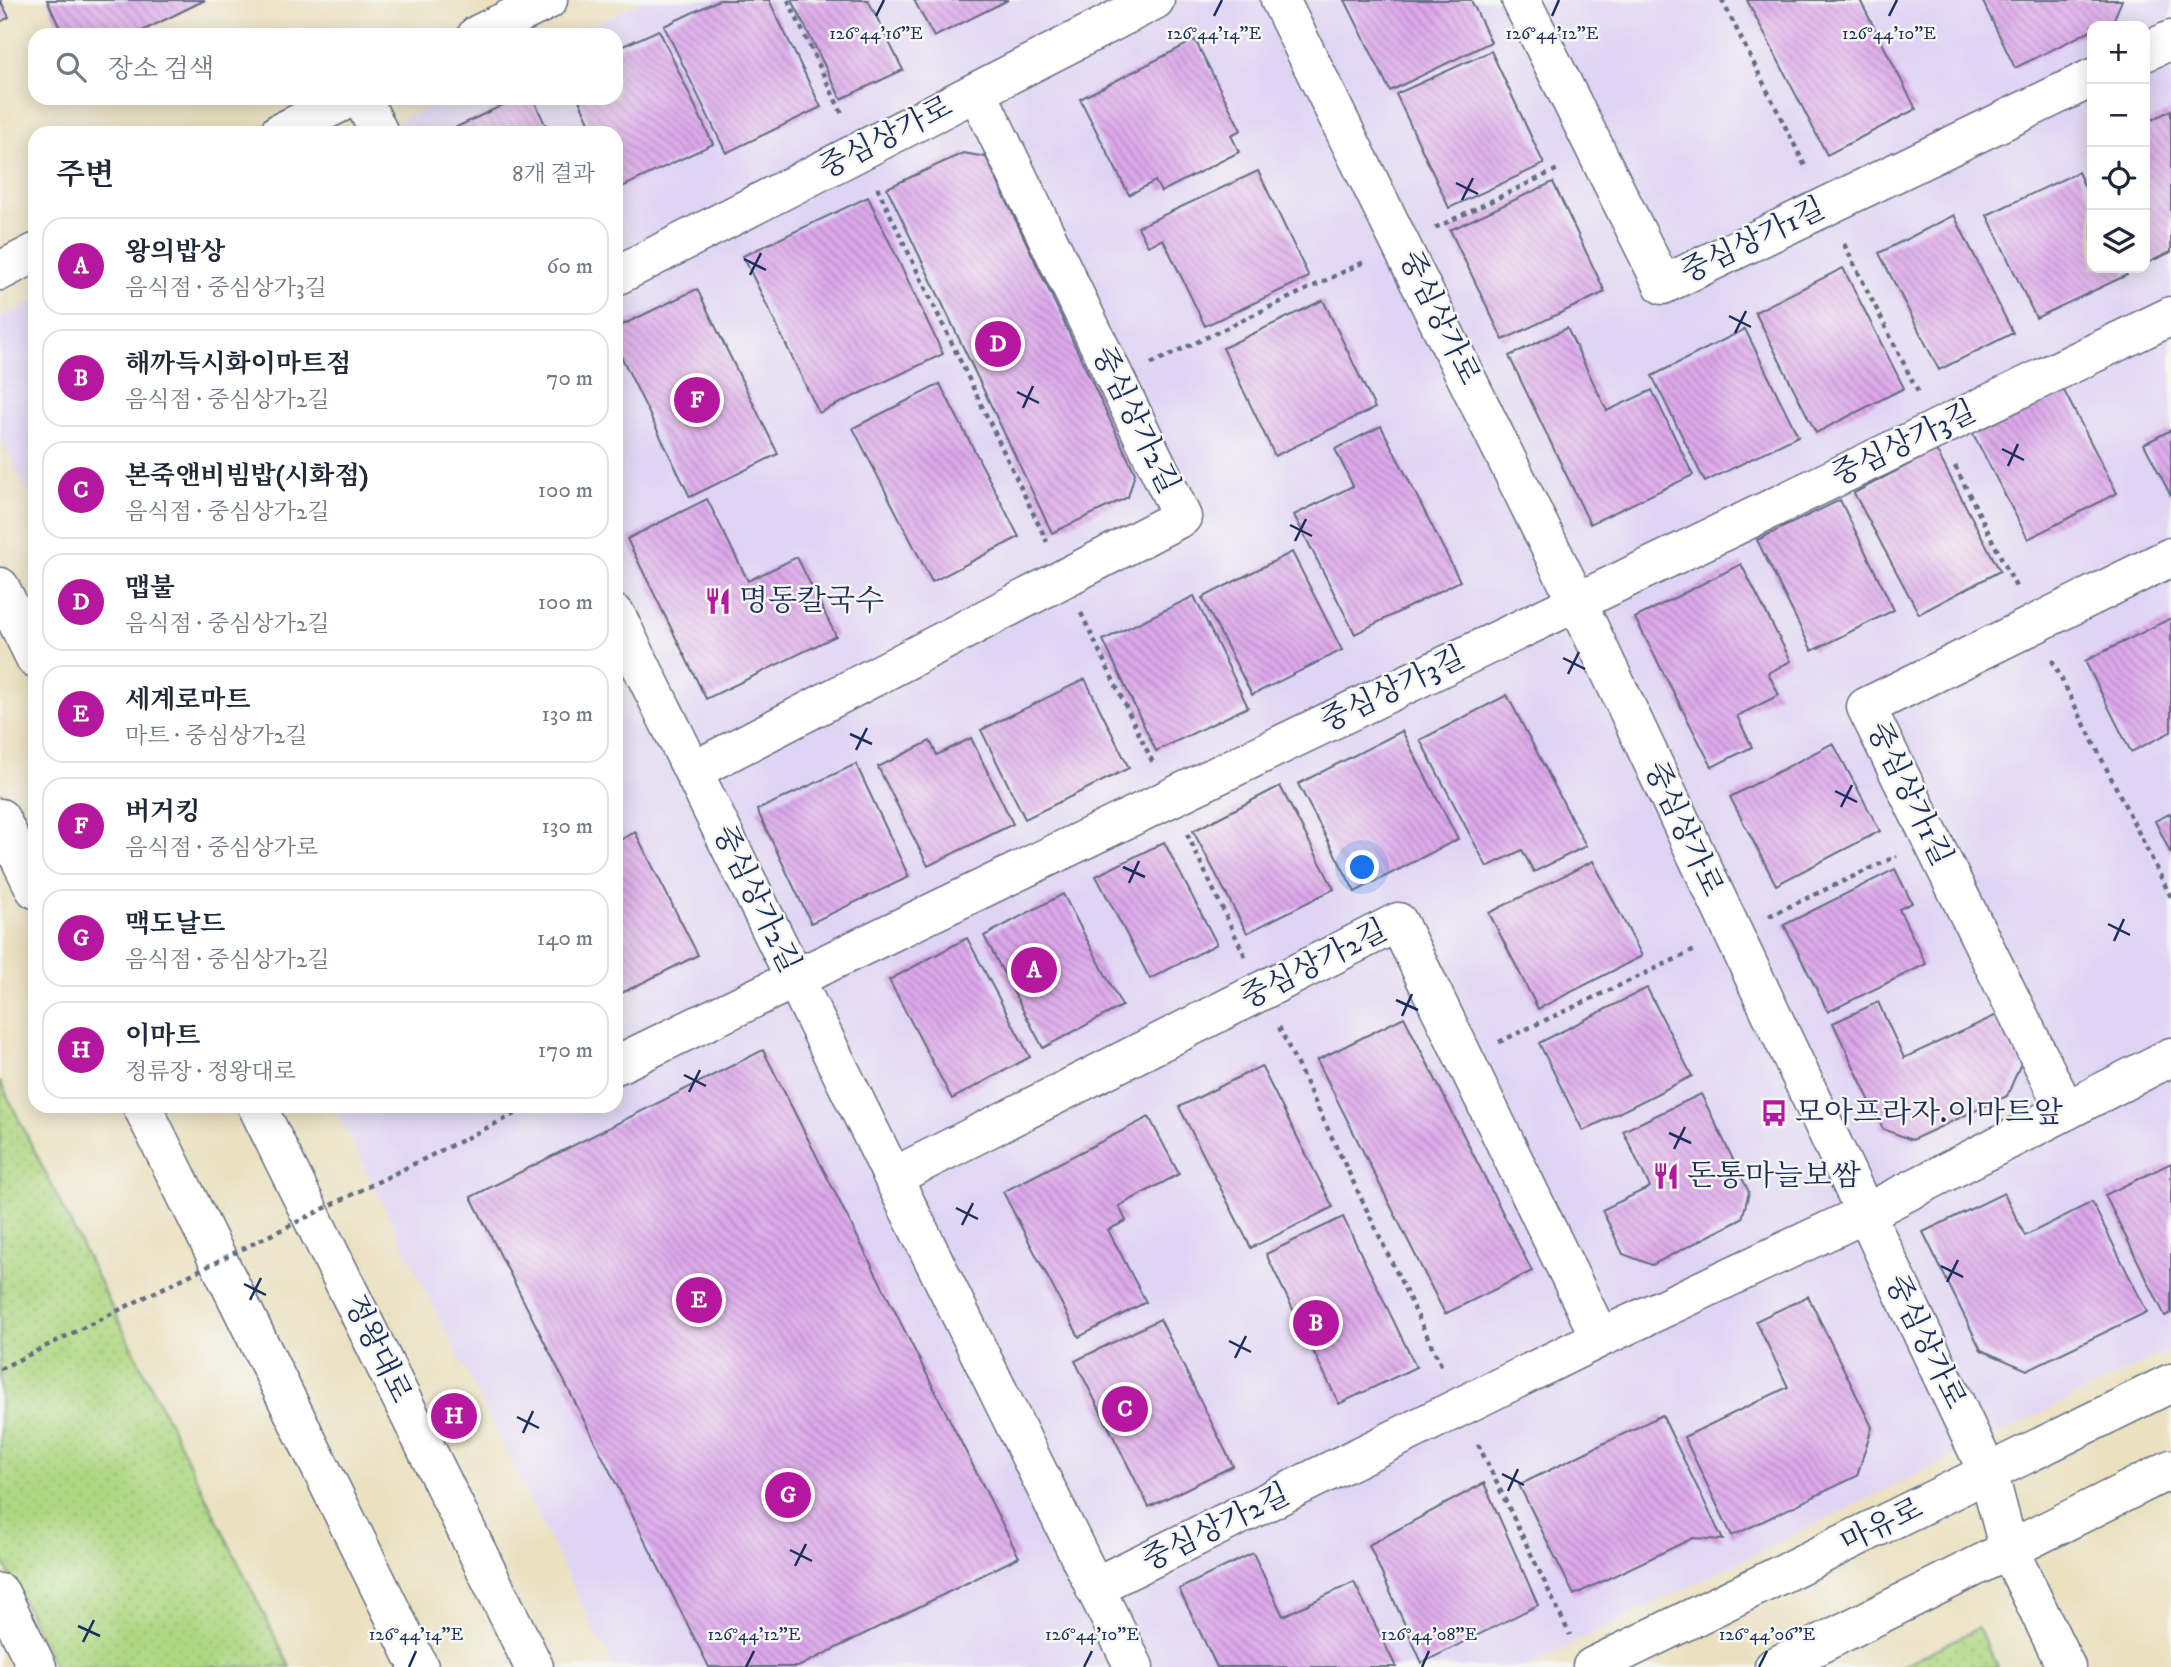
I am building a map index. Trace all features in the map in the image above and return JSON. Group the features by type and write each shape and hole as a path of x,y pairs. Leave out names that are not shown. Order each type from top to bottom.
{"street":[{"path":"491,28 548,0"},
{"name":"중심상가로","path":"623,272 1155,0"},
{"name":"중심상가로","path":"1280,0 1403,243 1577,602 1989,1475 2009,1550 2066,1667"},
{"name":"중심상가1길","path":"1521,0 1663,285 2087,80"},
{"path":"2150,50 2171,40"},
{"name":"중심상가2길","path":"693,771 1182,517 976,92"},
{"path":"293,126 336,105"},
{"path":"365,105 376,126"},
{"path":"0,271 28,257"},
{"name":"중심상가3길","path":"623,1062 2171,316"},
{"name":"중심상가1길","path":"2066,1111 1866,706 2171,557"},
{"path":"0,587 28,644"},
{"name":"중심상가2길","path":"623,629 1134,1667"},
{"path":"0,818 28,875"},
{"name":"중심상가2길","path":"892,1178 1398,922 1600,1338"},
{"path":"1864,1214 2171,1057"},
{"path":"145,1113 419,1667"},
{"name":"정왕대로","path":"260,1113 534,1667"},
{"name":"중심상가2길","path":"1094,1587 1600,1338 1864,1214"},
{"name":"마유로","path":"1592,1667 1989,1475 2171,1383"},
{"path":"1774,1667 2171,1469"},
{"path":"0,1593 37,1667"}],"path":[{"path":"1116,381 1595,151"},
{"path":"0,1369 517,1113"}],"shaded area":[{"path":"644,0 2171,0 2171,1349 1526,1667 613,1667 337,1113 623,1113 623,126 388,126 431,105 623,105 623,28 587,28"},
{"path":"28,304 28,493 0,437 0,318"}],"green space":[{"path":"0,1081 290,1667 55,1667 0,1555"},
{"path":"1978,1628 1998,1667 1901,1667"}],"building":[{"path":"0,0 9,17 0,22"},
{"path":"47,0 205,0 148,28 60,28"},
{"path":"719,0 769,0 821,107 726,153 664,26"},
{"path":"792,0 868,0 903,70 841,99"},
{"path":"914,0 1008,0 934,37"},
{"path":"1345,0 1471,0 1491,42 1390,91"},
{"path":"1747,0 1860,0 1916,109 1827,155"},
{"path":"1982,0 2122,0 2114,19 2087,21 2087,32 2015,68"},
{"path":"659,30 713,144 623,187 623,126 591,126 581,105 623,105 623,46"},
{"path":"1195,40 1241,130 1231,135 1239,152 1161,192 1155,181 1129,195 1080,99"},
{"path":"1491,51 1544,164 1449,208 1396,94"},
{"path":"503,105 536,105 546,126 459,126"},
{"path":"2171,110 2171,252 2150,262 2150,147 2150,120"},
{"path":"963,153 986,157 1135,473 1128,497 1052,533 887,188"},
{"path":"1258,171 1309,277 1205,326 1163,239 1148,246 1138,227"},
{"path":"2078,172 2087,192 2087,273 2127,275 2036,318 1987,215"},
{"path":"1553,182 1605,292 1503,340 1450,230"},
{"path":"868,197 943,354 819,413 743,256"},
{"path":"1954,215 2013,333 1939,370 1879,253"},
{"path":"1843,268 1904,388 1816,433 1755,312"},
{"path":"697,289 778,454 690,497 623,360 623,325"},
{"path":"1323,300 1375,408 1275,456 1223,348"},
{"path":"1567,328 1607,411 1652,390 1693,475 1590,524 1509,356"},
{"path":"1745,329 1798,436 1705,482 1652,376"},
{"path":"940,384 1019,537 932,582 853,428"},
{"path":"2061,385 2117,493 2028,539 1972,432"},
{"path":"1381,426 1460,581 1355,634 1294,515 1353,486 1335,449"},
{"path":"2171,430 2171,496 2144,444"},
{"path":"1936,450 2000,571 1919,614 1854,493"},
{"path":"707,499 748,581 797,557 836,636 706,699 627,539"},
{"path":"1840,500 1894,610 1812,651 1757,540"},
{"path":"1292,552 1342,650 1252,695 1202,598"},
{"path":"1741,564 1791,661 1768,673 1779,695 1737,716 1752,747 1712,767 1635,618"},
{"path":"1194,596 1248,707 1156,751 1103,640"},
{"path":"2171,618 2171,732 2131,752 2085,661"},
{"path":"1085,679 1129,768 1025,819 981,730"},
{"path":"1507,695 1586,846 1534,872 1522,850 1487,867 1420,740"},
{"path":"1402,731 1458,839 1355,892 1298,784"},
{"path":"971,738 1013,824 928,866 878,767 930,741 937,755"},
{"path":"1833,743 1880,831 1776,885 1730,797"},
{"path":"856,764 909,877 811,923 757,810"},
{"path":"1280,786 1334,889 1247,933 1193,831"},
{"path":"2171,813 2171,854 2155,821"},
{"path":"635,832 698,955 623,992 623,838"},
{"path":"1164,842 1217,944 1150,979 1096,876"},
{"path":"1593,861 1642,956 1538,1009 1489,913"},
{"path":"1895,869 1912,903 1899,909 1926,964 1828,1012 1784,925"},
{"path":"1063,894 1122,1006 1043,1048 984,936"},
{"path":"967,938 1030,1057 952,1099 889,980"},
{"path":"1647,988 1692,1076 1583,1131 1539,1043"},
{"path":"1878,1002 1904,1058 1999,1014 2022,1061 2007,1096 1912,1140 1883,1129 1833,1023"},
{"path":"1404,1017 1532,1271 1445,1314 1317,1060"},
{"path":"763,1050 1019,1557 798,1667 709,1667 471,1197"},
{"path":"1261,1066 1333,1207 1251,1248 1179,1107"},
{"path":"1701,1094 1749,1192 1742,1219 1652,1265 1623,1254 1602,1210 1650,1187 1623,1131"},
{"path":"1149,1117 1179,1174 1119,1206 1126,1221 1108,1230 1146,1302 1079,1337 1003,1192"},
{"path":"2171,1163 2171,1313 2165,1316 2105,1195"},
{"path":"2004,1193 2025,1236 2092,1202 2147,1312 2027,1370 1981,1350 1923,1232"},
{"path":"1343,1217 1416,1367 1339,1404 1266,1254"},
{"path":"1808,1296 1872,1427 1857,1476 1732,1536 1684,1437 1788,1387 1756,1321"},
{"path":"1160,1319 1233,1466 1149,1507 1075,1361"},
{"path":"1662,1415 1723,1540 1693,1538 1574,1595 1519,1485"},
{"path":"1484,1483 1538,1605 1422,1663 1369,1545"},
{"path":"1253,1553 1283,1616 1354,1582 1396,1667 1217,1667 1179,1589"}],"place":[{"name":"맵불","path":"998,344"},
{"name":"버거킹","path":"697,400"},
{"name":"명동칼국수","path":"718,601"},
{"name":"왕의밥상","path":"1034,970"},
{"name":"모아프라자.이마트앞","path":"1774,1113"},
{"name":"돈통마늘보쌈","path":"1666,1176"},
{"name":"세계로마트","path":"699,1300"},
{"name":"해까득시화이마트점","path":"1316,1323"},
{"name":"본죽앤비빔밥(시화점)","path":"1125,1409"},
{"name":"이마트","path":"454,1416"},
{"name":"맥도날드","path":"788,1495"}]}
